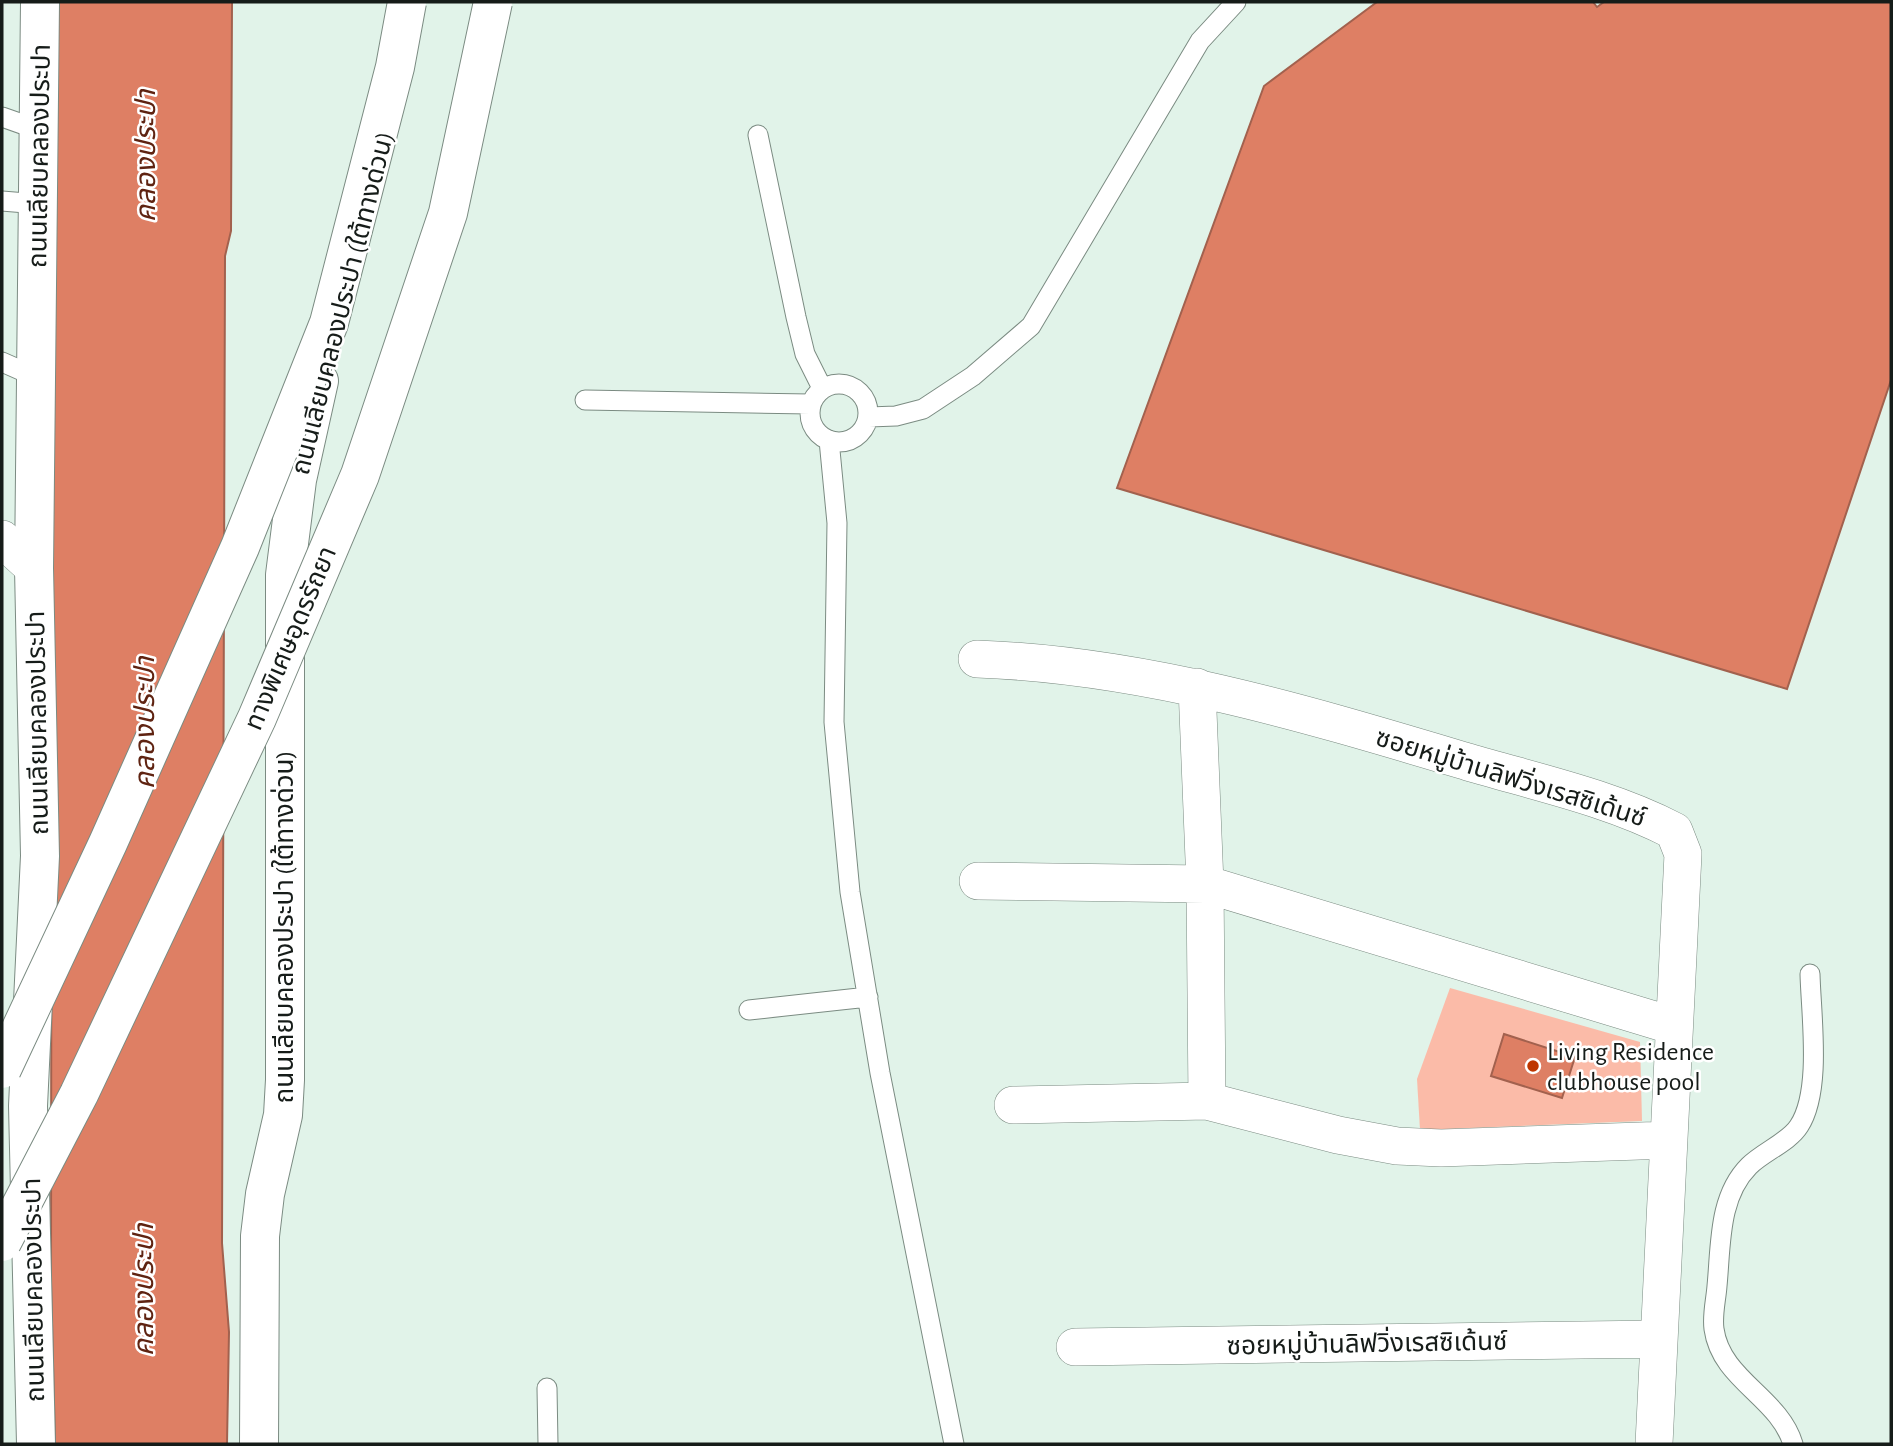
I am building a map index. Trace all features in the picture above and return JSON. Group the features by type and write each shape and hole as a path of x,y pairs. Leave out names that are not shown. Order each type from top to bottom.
{"main road":[{"name":"ถนนเลียบคลองประปา","path":"36,1444 28,1106 40,856 34,568 19,369 20,203 39,131 40,2"},
{"path":"2,1069 108,843 240,547 329,323 395,67 407,2"},
{"name":"ถนนเลียบคลองประปา (ใต้ทางด่วน)","path":"259,1444 260,1236 265,1194 283,1115 285,1080 285,575 289,527 314,399 369,211 413,2"},
{"name":"ทางพิเศษอุดรรัถยา","path":"2,1242 79,1094 257,718 360,475 448,213 493,2"}],"street":[{"path":"2,539 34,568"},
{"name":"ซอยหมู่บ้านลิฟวิ่งเรสซิเด้นซ์","path":"977,659 1093,667 1197,687 1646,816 1674,831 1683,855 1654,1444"},
{"path":"1197,687 1205,884 1206,1101"},
{"path":"978,881 1205,884 1674,1026"},
{"path":"1013,1105 1206,1101 1338,1135 1397,1146 1441,1148 1669,1140"},
{"name":"ซอยหมู่บ้านลิฟวิ่งเรสซิเด้นซ์","path":"1075,1347 1659,1339"}],"lane":[{"path":"869,416 896,416 923,410 972,376 1031,326 1200,41 1236,2"},
{"path":"2,117 39,131"},
{"path":"758,135 805,354 822,388"},
{"path":"836,384 850,386 869,403 869,416 854,436 840,442 829,440 812,428 810,404 822,388 836,384"},
{"path":"585,400 810,404"},
{"path":"829,440 838,523 834,722 850,892 880,1073 954,1444"},
{"path":"1793,1444 1776,1412 1737,1376 1721,1355 1714,1327 1723,1218 1732,1190 1748,1167 1799,1127 1811,1094 1810,974"},
{"path":"749,1010 867,997"},
{"path":"547,1388 548,1444"}],"shaded area":[{"path":"1450,988 1640,1042 1642,1121 1420,1130 1417,1079"}],"water":[{"name":"คลองประปา","path":"56,2 232,2 231,231 225,256 222,1243 229,1332 227,1444 55,1444 51,1283 52,302"},
{"path":"1377,2 1593,2 1597,7 1604,2 1891,2 1891,380 1787,689 1117,488 1264,86"},
{"name":"Living Residence clubhouse pool","path":"1504,1034 1575,1057 1562,1098 1491,1076"}],"place":[{"name":"Living Residence clubhouse pool","path":"1533,1066"}]}
